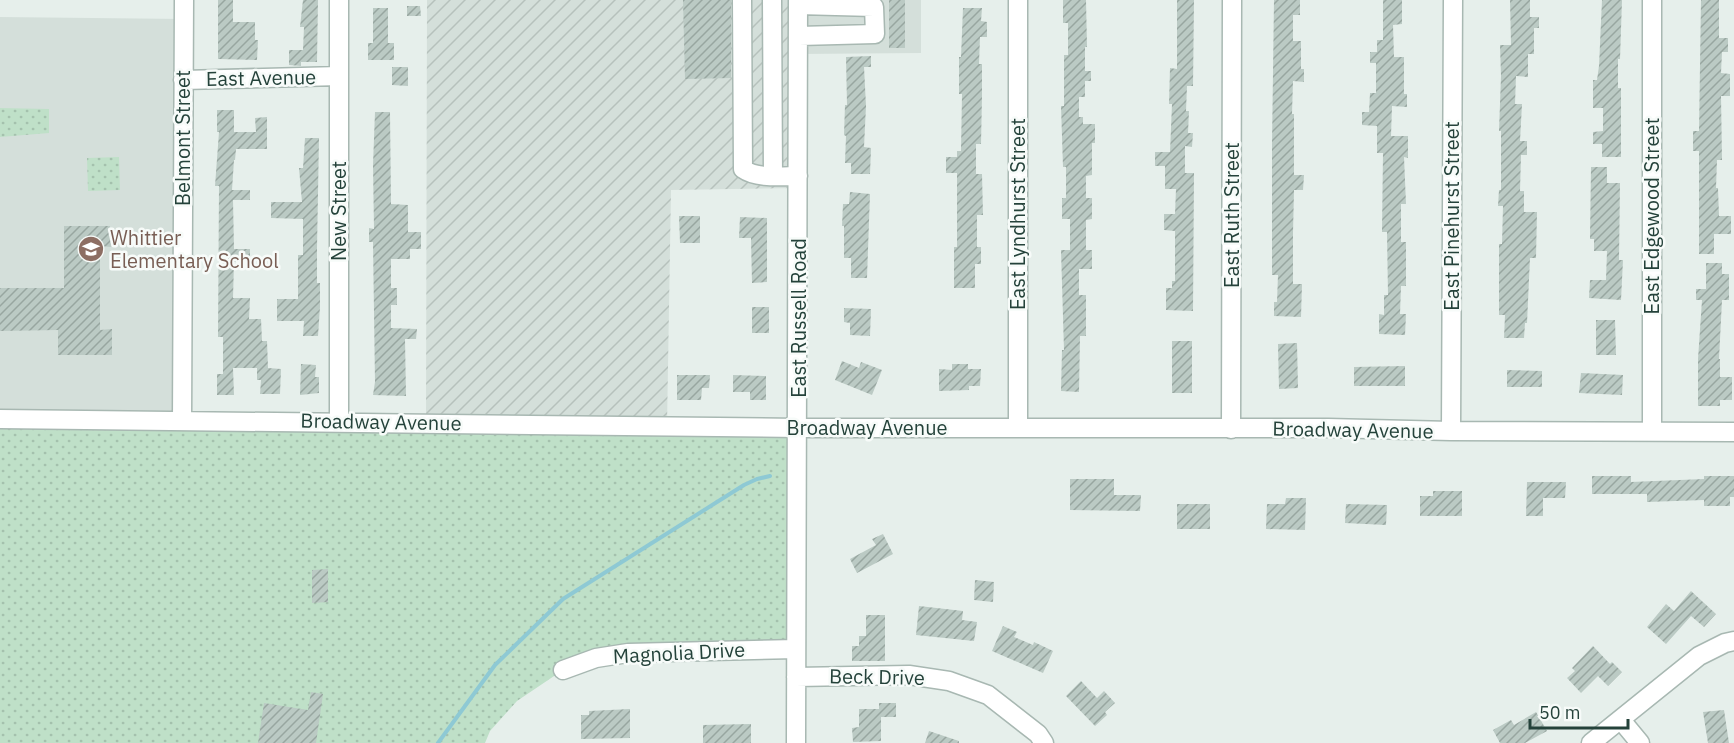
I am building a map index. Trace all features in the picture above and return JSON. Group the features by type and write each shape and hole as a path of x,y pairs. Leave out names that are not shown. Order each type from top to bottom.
{"street":[{"name":"Belmont Street","path":"182,421 184,0"},
{"name":"New Street","path":"339,0 339,422"},
{"path":"742,0 741,162 743,169 747,172 773,176 798,176"},
{"path":"772,0 773,176"},
{"name":"East Lyndhurst Street","path":"1018,0 1018,428"},
{"name":"East Ruth Street","path":"1231,429 1232,0"},
{"name":"East Pinehurst Street","path":"1451,431 1453,0"},
{"name":"East Edgewood Street","path":"1652,0 1652,431"},
{"path":"798,2 874,7 875,34 799,36"},
{"name":"East Russell Road","path":"796,743 799,428 798,2"},
{"name":"East Avenue","path":"183,80 339,76"},
{"name":"Broadway Avenue","path":"0,419 799,428 1328,428 1734,432"},
{"path":"1591,743 1699,656 1725,642 1734,641"},
{"name":"Magnolia Drive","path":"563,670 596,658 628,653 796,649"},
{"name":"Beck Drive","path":"796,677 909,675 950,681 988,695 1038,734 1044,743"},
{"path":"1621,720 1640,743"}],"shaded area":[{"path":"427,0 798,0 799,188 671,190 667,426 426,423"},
{"path":"798,0 921,0 921,53 798,54"},
{"name":"Whittier Elementary School","path":"0,17 184,19 182,421 0,419"}],"green space":[{"path":"0,108 49,109 49,133 0,137"},
{"path":"119,157 120,190 88,191 87,158"},
{"path":"0,419 799,428 796,649 628,653 563,670 517,701 490,731 485,743 0,743"}],"building":[{"path":"218,0 233,0 233,22 255,22 255,40 258,40 257,60 218,59"},
{"path":"303,0 318,0 317,62 301,62 301,66 289,65 289,50 303,50 304,27 300,27"},
{"path":"683,0 731,0 731,78 685,79"},
{"path":"889,0 905,0 905,48 889,48"},
{"path":"1063,0 1086,0 1085,71 1091,71 1091,81 1085,81 1085,97 1079,97 1079,117 1083,117 1083,124 1095,124 1095,143 1092,143 1092,175 1086,176 1086,198 1092,198 1092,219 1086,220 1086,250 1092,250 1092,269 1079,269 1079,295 1086,295 1086,336 1080,336 1079,392 1061,391 1062,350 1064,350 1061,250 1070,250 1070,219 1062,219 1062,198 1066,198 1066,167 1063,167 1061,106 1064,106 1064,55 1068,55 1068,23 1063,23"},
{"path":"1177,0 1194,0 1193,86 1187,86 1186,111 1189,111 1188,133 1193,133 1192,147 1185,146 1185,173 1194,173 1193,311 1166,310 1166,288 1172,288 1172,281 1175,281 1175,231 1164,230 1164,214 1175,214 1176,189 1165,189 1165,166 1155,166 1155,152 1170,152 1172,104 1169,104 1170,68 1177,69"},
{"path":"1274,0 1300,0 1300,15 1293,15 1293,41 1301,41 1301,69 1304,69 1304,82 1293,81 1292,114 1294,114 1294,175 1304,175 1303,190 1294,190 1293,233 1293,284 1302,284 1301,317 1274,316 1278,275 1272,275"},
{"path":"1383,0 1402,0 1402,24 1393,25 1394,57 1404,57 1404,94 1407,94 1407,107 1392,106 1391,136 1408,136 1408,158 1404,157 1406,204 1401,204 1401,242 1406,242 1406,286 1401,286 1400,314 1406,314 1405,335 1379,334 1379,314 1384,315 1384,295 1388,295 1387,232 1382,232 1383,153 1377,153 1377,126 1362,125 1362,112 1369,112 1370,93 1376,93 1376,63 1370,63 1370,52 1377,52 1377,40 1383,40"},
{"path":"1510,0 1530,0 1530,17 1539,17 1539,28 1534,28 1534,54 1528,54 1528,77 1516,76 1515,104 1522,104 1520,141 1527,141 1527,155 1521,155 1520,191 1524,191 1524,212 1537,212 1536,258 1530,258 1527,323 1525,323 1524,338 1504,338 1505,315 1499,315 1499,244 1502,244 1503,206 1498,206 1499,190 1501,190 1500,45 1511,45"},
{"path":"1602,0 1622,0 1620,59 1618,59 1618,88 1621,88 1621,157 1602,157 1602,144 1593,144 1593,132 1603,131 1603,108 1593,108 1593,80 1597,80 1599,66"},
{"path":"1701,0 1719,0 1719,38 1728,38 1728,52 1722,52 1721,73 1730,74 1730,96 1721,96 1722,160 1717,160 1716,188 1718,188 1719,216 1731,216 1731,234 1714,234 1714,254 1699,254 1699,151 1693,151 1693,131 1699,131"},
{"path":"407,6 420,6 421,16 407,16"},
{"path":"373,8 388,8 388,43 394,43 394,60 368,60 368,43 373,43"},
{"path":"963,8 982,8 981,21 987,22 987,37 980,37 981,144 976,144 976,174 982,174 983,215 977,215 977,247 981,247 981,264 975,264 975,288 954,288 954,247 957,247 957,173 946,173 946,157 957,157 957,151 961,151 962,94 959,94 959,57 961,57"},
{"path":"871,56 871,67 864,67 866,106 864,147 871,148 870,174 851,174 851,163 845,163 846,57"},
{"path":"392,67 408,67 408,86 392,85"},
{"path":"217,110 234,110 234,132 256,132 255,118 267,117 267,149 236,149 232,190 250,190 250,200 233,200 234,249 250,249 250,262 234,262 233,298 250,298 249,319 261,319 262,341 267,341 268,368 281,369 280,394 260,394 261,380 257,380 257,368 233,368 234,395 217,395 217,374 223,374 223,337 218,337 219,186 215,186 219,132 217,132"},
{"path":"375,112 390,112 391,204 408,205 408,232 421,232 421,249 410,249 410,259 391,259 391,288 397,288 397,305 391,305 391,328 417,329 416,339 405,339 406,396 373,395 375,382 373,242 369,242 369,228 374,229"},
{"path":"305,138 319,138 317,283 320,283 320,307 318,336 303,336 304,321 277,321 277,299 298,299 298,255 303,255 303,219 271,218 271,202 302,202 299,168 303,168"},
{"path":"1591,167 1607,167 1607,183 1620,183 1619,260 1623,260 1621,300 1589,298 1590,280 1606,280 1607,251 1594,251 1594,239 1590,239"},
{"path":"850,192 870,194 867,278 851,278 851,258 844,258 843,204 849,204"},
{"path":"679,216 700,216 700,243 680,243"},
{"path":"740,217 767,218 767,282 752,283 751,238 739,238"},
{"path":"64,226 110,226 111,247 100,246 100,330 112,329 112,355 58,355 58,330 0,331 0,288 64,288"},
{"path":"1706,263 1722,263 1722,274 1729,274 1729,300 1722,300 1719,359 1720,377 1732,377 1732,400 1720,400 1720,406 1698,406 1702,300 1696,300 1696,289 1706,289"},
{"path":"752,307 769,307 769,333 752,333"},
{"path":"844,308 871,309 870,336 850,335 850,323 844,322"},
{"path":"1596,320 1615,320 1616,355 1596,355"},
{"path":"1172,341 1192,341 1192,393 1172,393"},
{"path":"1297,343 1298,388 1279,389 1278,344"},
{"path":"842,361 859,368 861,362 882,370 872,395 835,380"},
{"path":"301,364 316,365 315,377 319,377 319,393 300,395"},
{"path":"952,364 968,364 968,369 981,369 980,386 969,386 969,390 939,391 939,369 952,370"},
{"path":"1405,366 1405,386 1354,386 1354,367"},
{"path":"1507,370 1542,371 1542,387 1507,387"},
{"path":"1581,373 1623,375 1622,395 1579,393"},
{"path":"677,375 710,375 709,388 702,388 701,400 677,400"},
{"path":"733,375 766,376 766,400 750,400 750,392 733,392"},
{"path":"1592,476 1631,476 1631,482 1734,476 1734,497 1730,497 1730,506 1704,506 1704,500 1647,502 1647,494 1592,494"},
{"path":"1070,479 1114,479 1114,495 1141,495 1140,511 1070,510"},
{"path":"1527,482 1566,482 1565,498 1543,498 1543,516 1526,516"},
{"path":"1433,491 1462,491 1462,516 1420,516 1420,496 1433,496"},
{"path":"1286,498 1306,498 1305,530 1266,529 1267,504 1285,504"},
{"path":"1177,504 1210,504 1210,529 1177,529"},
{"path":"1346,504 1387,505 1386,525 1345,523"},
{"path":"883,534 893,554 857,573 850,559 876,545 872,539"},
{"path":"328,569 328,602 312,603 312,570"},
{"path":"975,580 994,582 993,602 974,600"},
{"path":"1691,591 1716,614 1704,627 1691,616 1666,644 1647,627 1666,604 1674,611"},
{"path":"919,606 963,611 962,620 977,622 974,641 916,635"},
{"path":"866,615 885,615 885,661 852,661 852,646 859,646 859,636 866,636"},
{"path":"1003,626 1017,632 1014,637 1033,645 1034,642 1053,651 1043,673 992,651"},
{"path":"1593,646 1610,664 1612,662 1622,672 1608,686 1598,676 1581,693 1567,678 1575,671 1572,668"},
{"path":"1081,681 1097,698 1104,691 1115,703 1105,712 1107,715 1095,726 1066,696"},
{"path":"311,692 323,694 316,743 258,743 264,703 308,710"},
{"path":"879,703 896,703 896,717 881,717 881,741 853,742 852,728 859,727 859,709 879,709"},
{"path":"630,709 630,738 581,739 581,715 589,715 589,711"},
{"path":"1724,710 1729,743 1708,743 1703,712"},
{"path":"1536,712 1547,731 1525,743 1500,743 1493,730 1511,720 1514,725"},
{"path":"751,724 751,743 703,743 703,725"},
{"path":"929,731 959,741 959,743 925,743"}],"waterway":[{"path":"438,743 495,665 563,599 744,485 770,476"}],"place":[{"name":"Whittier Elementary School","path":"91,249"}]}
